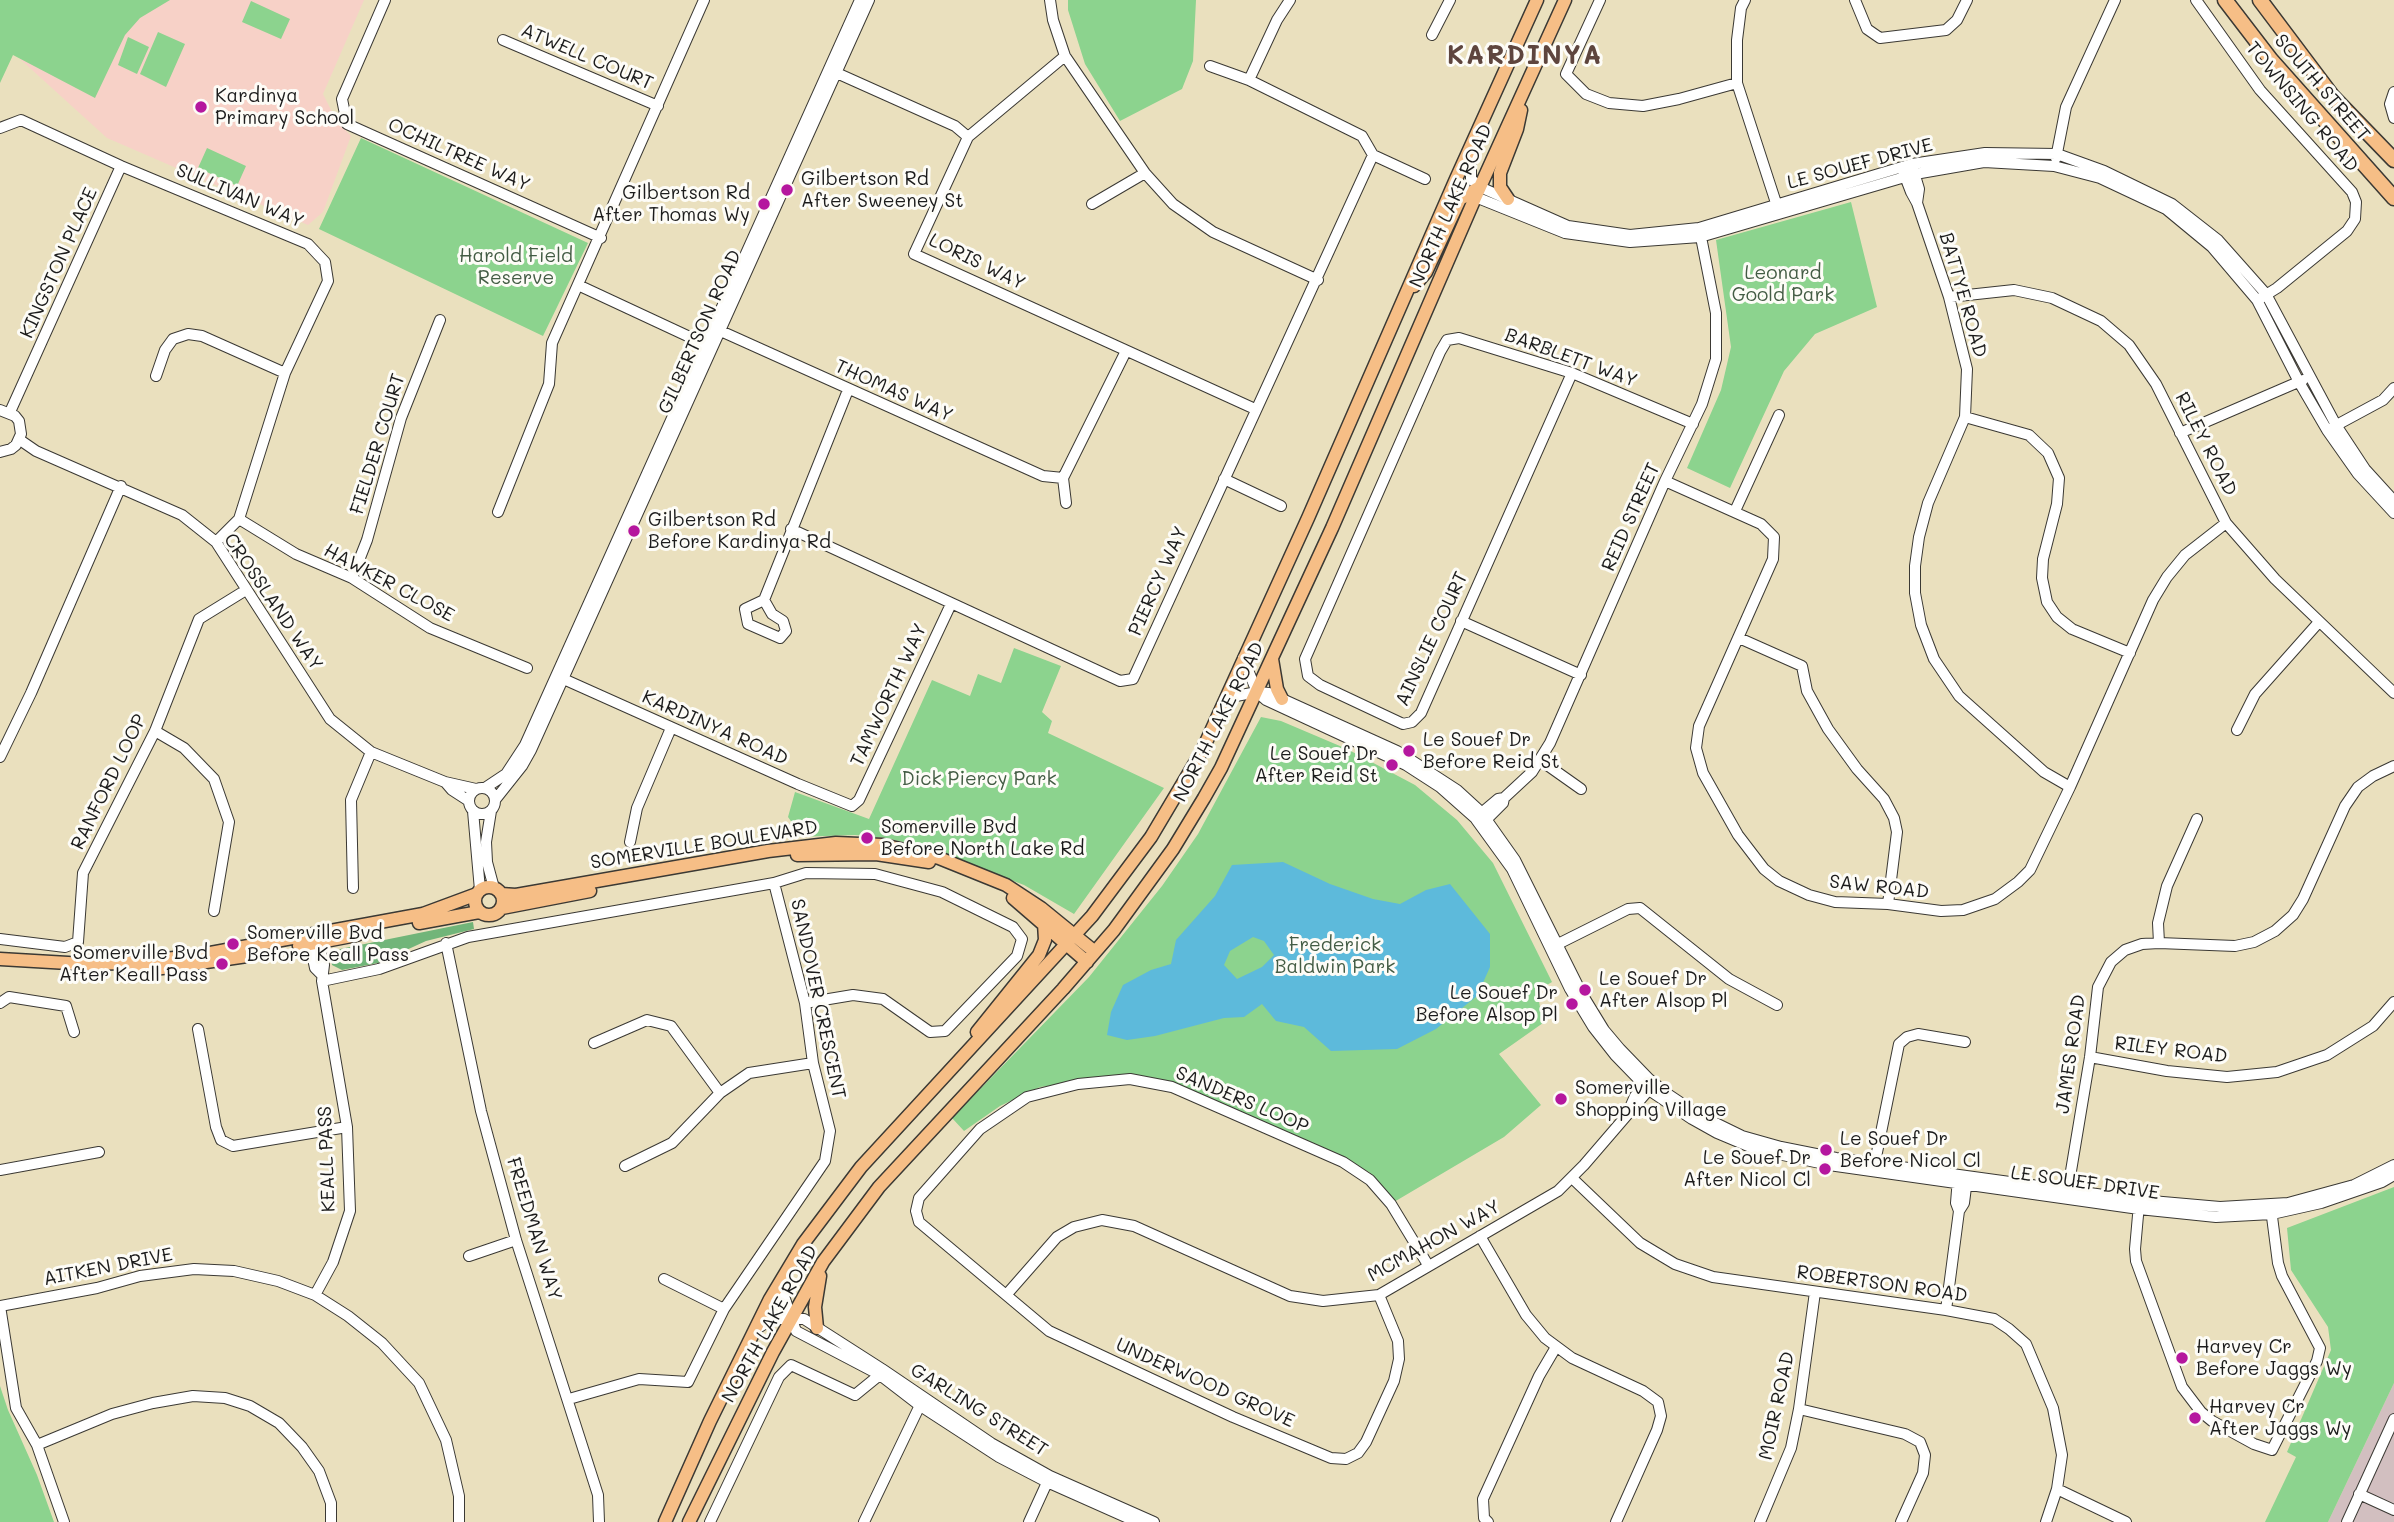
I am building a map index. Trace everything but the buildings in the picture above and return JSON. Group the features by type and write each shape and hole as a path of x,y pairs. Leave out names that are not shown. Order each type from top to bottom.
{"highway":[{"name":"SOUTH STREET","path":"2225,0 2270,60 2394,198"},
{"name":"SOUTH STREET","path":"2260,0 2333,97 2394,159"}],"main road":[{"name":"NORTH LAKE ROAD","path":"665,1522 710,1421 755,1330 803,1244 861,1167 1071,940 1151,836 1202,751 1537,0"},
{"name":"NORTH LAKE ROAD","path":"689,1522 792,1317 823,1262 879,1187 1091,957 1173,849 1221,768 1332,528 1474,193 1565,0"},
{"path":"1508,199 1500,187 1500,173 1517,129 1524,89"},
{"path":"1404,296 1426,272 1460,199 1474,193"},
{"path":"1272,659 1277,690 1282,699"},
{"name":"SOMERVILLE BOULEVARD","path":"497,891 516,895 768,850 836,843 883,845 950,861 1006,885 1041,908 1091,957"},
{"name":"SOMERVILLE BOULEVARD","path":"502,908 782,856 818,853 876,854 903,857 958,872 1015,900 1071,940"},
{"path":"0,959 44,963 125,963 194,956 313,939 479,912 491,916 502,908 497,891 478,892 422,914 313,939 221,960 131,971 62,971 0,967"},
{"path":"478,892 475,903 479,912"},
{"path":"966,1054 974,1036 1039,955 1045,940 1044,923"},
{"path":"817,1328 815,1307 823,1262"}],"street":[{"name":"OCHILTREE WAY","path":"385,0 342,99 347,124 601,238"},
{"path":"498,512 550,384 552,343 601,238 704,0"},
{"name":"GILBERTSON ROAD","path":"559,677 832,71 860,0"},
{"name":"GILBERTSON ROAD","path":"832,71 869,0"},
{"path":"1050,0 1053,20 1065,56 1145,173 1173,204 1213,232 1318,280"},
{"path":"1249,80 1277,20 1290,0"},
{"path":"1432,35 1450,0"},
{"path":"1600,0 1566,74 1586,94 1609,103 1643,106 1737,83"},
{"path":"1745,0 1741,8 1737,40 1737,83 1778,208"},
{"path":"1855,0 1867,29 1880,38 1946,30 1957,20 1967,0"},
{"path":"2054,166 2066,107 2115,0"},
{"name":"TOWNSING ROAD","path":"2196,0 2260,90 2352,192 2356,202 2355,219 2347,231 2262,297"},
{"name":"ATWELL COURT","path":"503,40 658,106"},
{"name":"LORIS WAY","path":"1065,56 968,137 914,254 1255,409"},
{"path":"1210,66 1249,80 1362,136 1373,155 1425,179"},
{"path":"832,71 955,126 968,137"},
{"path":"2394,92 2390,104 2394,118"},
{"name":"SULLIVAN WAY","path":"4,126 21,120 121,166 308,244 326,262 328,281 285,373 239,519 216,542"},
{"path":"1471,147 1474,193"},
{"name":"LE SOUEF DRIVE","path":"1456,179 1474,193 1565,233 1630,242 1700,233 1909,171 1985,153 2057,154 2104,171 2172,204 2218,240 2262,297 2310,377 2331,428 2358,474 2394,513"},
{"name":"PIERCY WAY","path":"791,529 1119,681 1133,679 1373,155"},
{"name":"LE SOUEF DRIVE","path":"1909,171 1984,162 2054,166 2100,178 2166,209 2212,247 2262,297 2299,382 2331,428 2394,501"},
{"name":"KINGSTON PLACE","path":"5,411 121,166"},
{"name":"BATTYE ROAD","path":"1909,171 1917,203 1949,296 1967,369 1965,417 1928,503 1919,537 1915,593 1921,625 1934,659 1959,696 2045,772 2070,787"},
{"path":"1092,204 1145,173"},
{"name":"LE SOUEF DRIVE","path":"1474,193 1508,199 1568,226 1630,235 1700,233"},
{"name":"REID STREET","path":"1481,818 1498,799 1504,798 1532,772 1540,760 1693,424 1716,359 1716,313 1700,233"},
{"path":"578,285 709,346"},
{"name":"RILEY ROAD","path":"1949,296 2014,290 2053,298 2102,321 2129,345 2156,384 2227,523 2275,579 2394,693"},
{"name":"FIELDER COURT","path":"352,578 367,540 401,418 439,320"},
{"name":"THOMAS WAY","path":"717,329 1043,476 1063,478"},
{"path":"156,376 165,350 173,340 188,334 202,336 285,373"},
{"name":"BARBLETT WAY","path":"1440,352 1447,340 1459,338 1572,373 1693,424"},
{"path":"1066,503 1063,478 1126,351"},
{"name":"AINSLIE COURT","path":"1440,352 1304,659 1307,676 1320,685 1403,724 1412,722 1420,713 1572,373"},
{"path":"2180,433 2310,377"},
{"path":"2331,428 2383,400 2394,388"},
{"path":"764,600 848,390"},
{"path":"0,452 11,449 20,440 19,421 5,411"},
{"path":"1735,511 1779,415"},
{"path":"1965,417 2029,435 2048,453 2059,478 2057,504 2043,559 2042,578 2047,602 2057,617 2072,629 2130,653"},
{"name":"CROSSLAND WAY","path":"20,440 36,451 182,514 216,542 330,719 371,752 445,782 481,788"},
{"path":"1224,479 1281,506"},
{"name":"SAW ROAD","path":"1665,481 1761,524 1774,537 1773,559 1699,726 1696,748 1703,773 1751,854 1779,881 1809,895 1836,902 1888,904 1941,911 1964,909 2004,894 2029,870 2070,787 2153,600 2185,555 2227,523"},
{"path":"0,757 31,693 121,486"},
{"name":"HAWKER CLOSE","path":"239,519 296,554 352,578 430,628 527,668"},
{"name":"RANFORD LOOP","path":"0,939 65,947 78,942 83,873 155,731 199,620 246,590"},
{"name":"TAMWORTH WAY","path":"859,800 951,604"},
{"path":"1461,621 1581,675"},
{"path":"2237,730 2255,694 2319,622"},
{"path":"1739,638 1802,666 1807,691 1828,729 1857,769 1884,799 1894,818 1897,831 1888,904"},
{"path":"1221,707 1236,696 1257,692 1243,658"},
{"path":"478,892 473,811 469,800 471,793 506,774 519,757 559,677"},
{"path":"473,811 484,814 493,806 522,766 559,677"},
{"name":"KARDINYA ROAD","path":"559,677 847,806 857,804 859,800"},
{"name":"LE SOUEF DRIVE","path":"1257,692 1269,693 1413,760 1457,790 1529,884 1554,947 1598,1021 1620,1049 1649,1084 1699,1115 1742,1136 1805,1153 1875,1166 2139,1205 2272,1210 2321,1203 2382,1182 2394,1175"},
{"name":"LE SOUEF DRIVE","path":"1257,692 1266,700 1406,765 1481,818"},
{"path":"630,842 636,808 671,728"},
{"path":"155,731 184,748 214,779 229,822 214,911"},
{"path":"353,888 351,800 371,752"},
{"path":"1540,760 1581,789"},
{"name":"JAMES ROAD","path":"2067,1194 2090,1057 2095,1004 2102,978 2111,962 2125,950 2142,944 2235,946 2254,942 2275,931 2292,915 2303,899 2346,806 2358,787 2394,766"},
{"name":"CROSSLAND WAY","path":"445,782 452,790 469,800"},
{"path":"481,788 492,792 493,806 486,842 487,862 497,891"},
{"path":"2159,943 2158,923 2164,895 2197,819"},
{"path":"774,883 806,873 875,874 942,892 1013,927 1022,939 1017,956 945,1031 930,1032 883,999 853,995 805,1003"},
{"name":"SANDOVER CRESCENT","path":"322,978 379,969 468,937 774,883 805,1003 813,1063 830,1131 825,1161 724,1309 688,1382 639,1379 569,1399"},
{"path":"1554,947 1628,909 1640,908 1729,979 1777,1005"},
{"name":"KEALL PASS","path":"313,939 324,965 322,978 347,1127 350,1211 333,1262 315,1295"},
{"name":"FREEDMAN WAY","path":"446,943 481,1111 516,1240 598,1495 599,1522"},
{"path":"0,1003 9,997 66,1006 74,1032"},
{"name":"RILEY ROAD","path":"2090,1057 2167,1071 2227,1077 2277,1072 2327,1055 2373,1026 2394,1002"},
{"path":"594,1043 647,1020 671,1026 720,1093"},
{"path":"198,1029 216,1127 221,1140 233,1146 347,1127"},
{"path":"1875,1166 1899,1044 1907,1037 1918,1034 1965,1042"},
{"path":"625,1166 673,1143 720,1093 749,1073 813,1063"},
{"name":"SANDERS LOOP","path":"916,1211 919,1198 980,1129 1027,1097 1078,1084 1130,1079 1172,1087 1343,1162 1370,1180 1391,1204 1428,1265"},
{"name":"MCMAHON WAY","path":"1007,1294 1056,1237 1074,1227 1102,1220 1134,1226 1290,1296 1323,1301 1379,1295 1558,1191 1629,1110 1634,1096 1649,1084"},
{"path":"0,1170 99,1152"},
{"name":"LE SOUEF DRIVE","path":"2272,1210 2354,1185 2394,1165"},
{"name":"ROBERTSON ROAD","path":"1572,1178 1640,1243 1675,1264 1713,1277 1994,1319 2009,1329 2026,1344 2053,1408 2062,1455 2057,1489 2046,1522"},
{"path":"1946,1310 1959,1211 1964,1203 1963,1179"},
{"path":"2139,1205 2136,1261 2182,1387 2201,1412 2212,1421 2254,1444 2272,1450 2317,1360 2320,1348 2278,1263 2272,1210"},
{"name":"UNDERWOOD GROVE","path":"916,1211 919,1222 1049,1331 1233,1417 1331,1458 1346,1459 1358,1453 1366,1442 1394,1381 1399,1360 1398,1341 1379,1295"},
{"path":"1480,1236 1527,1315 1545,1338 1572,1357 1643,1391 1658,1402 1661,1416 1657,1430 1616,1522"},
{"path":"469,1256 516,1240"},
{"name":"AITKEN DRIVE","path":"0,1306 140,1276 194,1269 234,1270 278,1281 315,1295 348,1316 382,1343 419,1383 446,1440 459,1496 459,1522"},
{"path":"664,1279 724,1309"},
{"name":"GARLING STREET","path":"782,1279 784,1296 796,1331 882,1373"},
{"name":"MOIR ROAD","path":"1760,1522 1791,1448 1815,1292"},
{"path":"0,1306 16,1408 37,1445 64,1522"},
{"path":"755,1330 772,1318 792,1317"},
{"name":"GARLING STREET","path":"792,1317 803,1319 922,1401 1049,1479 1137,1522"},
{"path":"1488,1522 1484,1518 1483,1499 1539,1376 1556,1347"},
{"path":"710,1522 779,1377 791,1365 855,1395 882,1373"},
{"path":"37,1445 112,1414 153,1403 193,1396 225,1398 250,1406 278,1423 302,1447 319,1471 331,1503 331,1522"},
{"path":"864,1522 922,1401"},
{"path":"1799,1409 1905,1434 1920,1442 1925,1455 1923,1473 1901,1522"},
{"path":"2347,1522 2394,1419"},
{"path":"1029,1522 1049,1479"},
{"name":"GARLING STREET","path":"1049,1479 1154,1522"},
{"path":"2057,1489 2126,1522"},
{"path":"2359,1494 2394,1510"}],"shaded area":[{"name":"Kardinya Primary School","path":"48,0 364,0 323,94 336,120 351,136 323,212 308,225 107,138 20,59"},
{"path":"2394,1383 2394,1522 2328,1522"}],"green space":[{"path":"0,0 170,0 140,18 125,35 95,98 13,55 0,83"},
{"path":"1068,0 1196,0 1193,61 1182,89 1120,121 1085,64 1068,10"},
{"path":"251,1 290,19 281,39 242,22"},
{"path":"158,32 185,44 166,87 140,74"},
{"path":"128,37 149,47 137,74 118,65"},
{"name":"Harold Field Reserve","path":"361,138 588,243 543,336 319,229"},
{"path":"207,148 246,166 237,186 198,168"},
{"name":"Leonard Goold Park","path":"1851,202 1877,307 1815,334 1784,371 1730,488 1687,468 1721,390 1731,347 1716,240"},
{"name":"Dick Piercy Park","path":"1014,648 1061,666 1042,712 1052,721 1048,733 1164,788 1074,914 1024,885 924,847 886,838 855,835 797,837 795,827 788,817 795,792 869,819 932,680 970,696 978,674 1001,683"},
{"name":"Frederick Baldwin Park","path":"1261,717 1281,721 1347,749 1415,785 1457,820 1493,863 1552,982 1537,991 1543,1023 1499,1054 1541,1105 1504,1137 1394,1202 1369,1172 1174,1083 1131,1075 1040,1087 1000,1106 964,1131 952,1118 1089,977 1162,886 1198,834"},
{"path":"473,922 474,929 426,941 378,963 342,970 332,965 331,959 340,949"},
{"path":"2394,1187 2394,1383 2328,1522 2265,1522 2296,1457 2287,1452 2331,1350 2328,1327 2291,1270 2287,1228"},
{"path":"0,1386 37,1475 54,1522 0,1522"}],"water":[{"path":"1283,862 1330,884 1373,899 1400,904 1426,890 1450,884 1490,934 1490,967 1477,996 1436,1029 1397,1049 1331,1051 1304,1027 1276,1021 1262,1004 1244,1017 1224,1018 1155,1036 1127,1040 1107,1035 1111,1012 1123,985 1151,970 1171,964 1176,940 1215,896 1232,865","holes":["1253,937 1264,941 1274,955 1262,967 1237,979 1224,965 1230,951"]}],"place":[{"name":"Kardinya Primary School","path":"201,107"},
{"name":"Gilbertson Rd After Sweeney St","path":"787,190"},
{"name":"Gilbertson Rd After Thomas Wy","path":"764,204"},
{"name":"Gilbertson Rd Before Kardinya Rd","path":"634,531"},
{"name":"Le Souef Dr Before Reid St","path":"1409,751"},
{"name":"Le Souef Dr After Reid St","path":"1392,765"},
{"name":"Somerville Bvd Before North Lake Rd","path":"867,838"},
{"name":"Somerville Bvd Before Keall Pass","path":"233,944"},
{"name":"Somerville Bvd After Keall Pass","path":"222,964"},
{"name":"Le Souef Dr After Alsop Pl","path":"1585,990"},
{"name":"Le Souef Dr Before Alsop Pl","path":"1572,1004"},
{"name":"Somerville Shopping Village","path":"1561,1099"},
{"name":"Le Souef Dr Before Nicol Cl","path":"1826,1150"},
{"name":"Le Souef Dr After Nicol Cl","path":"1825,1169"},
{"name":"Harvey Cr Before Jaggs Wy","path":"2182,1358"},
{"name":"Harvey Cr After Jaggs Wy","path":"2195,1418"}],"district":[{"name":"KARDINYA","path":"1525,56"}]}
